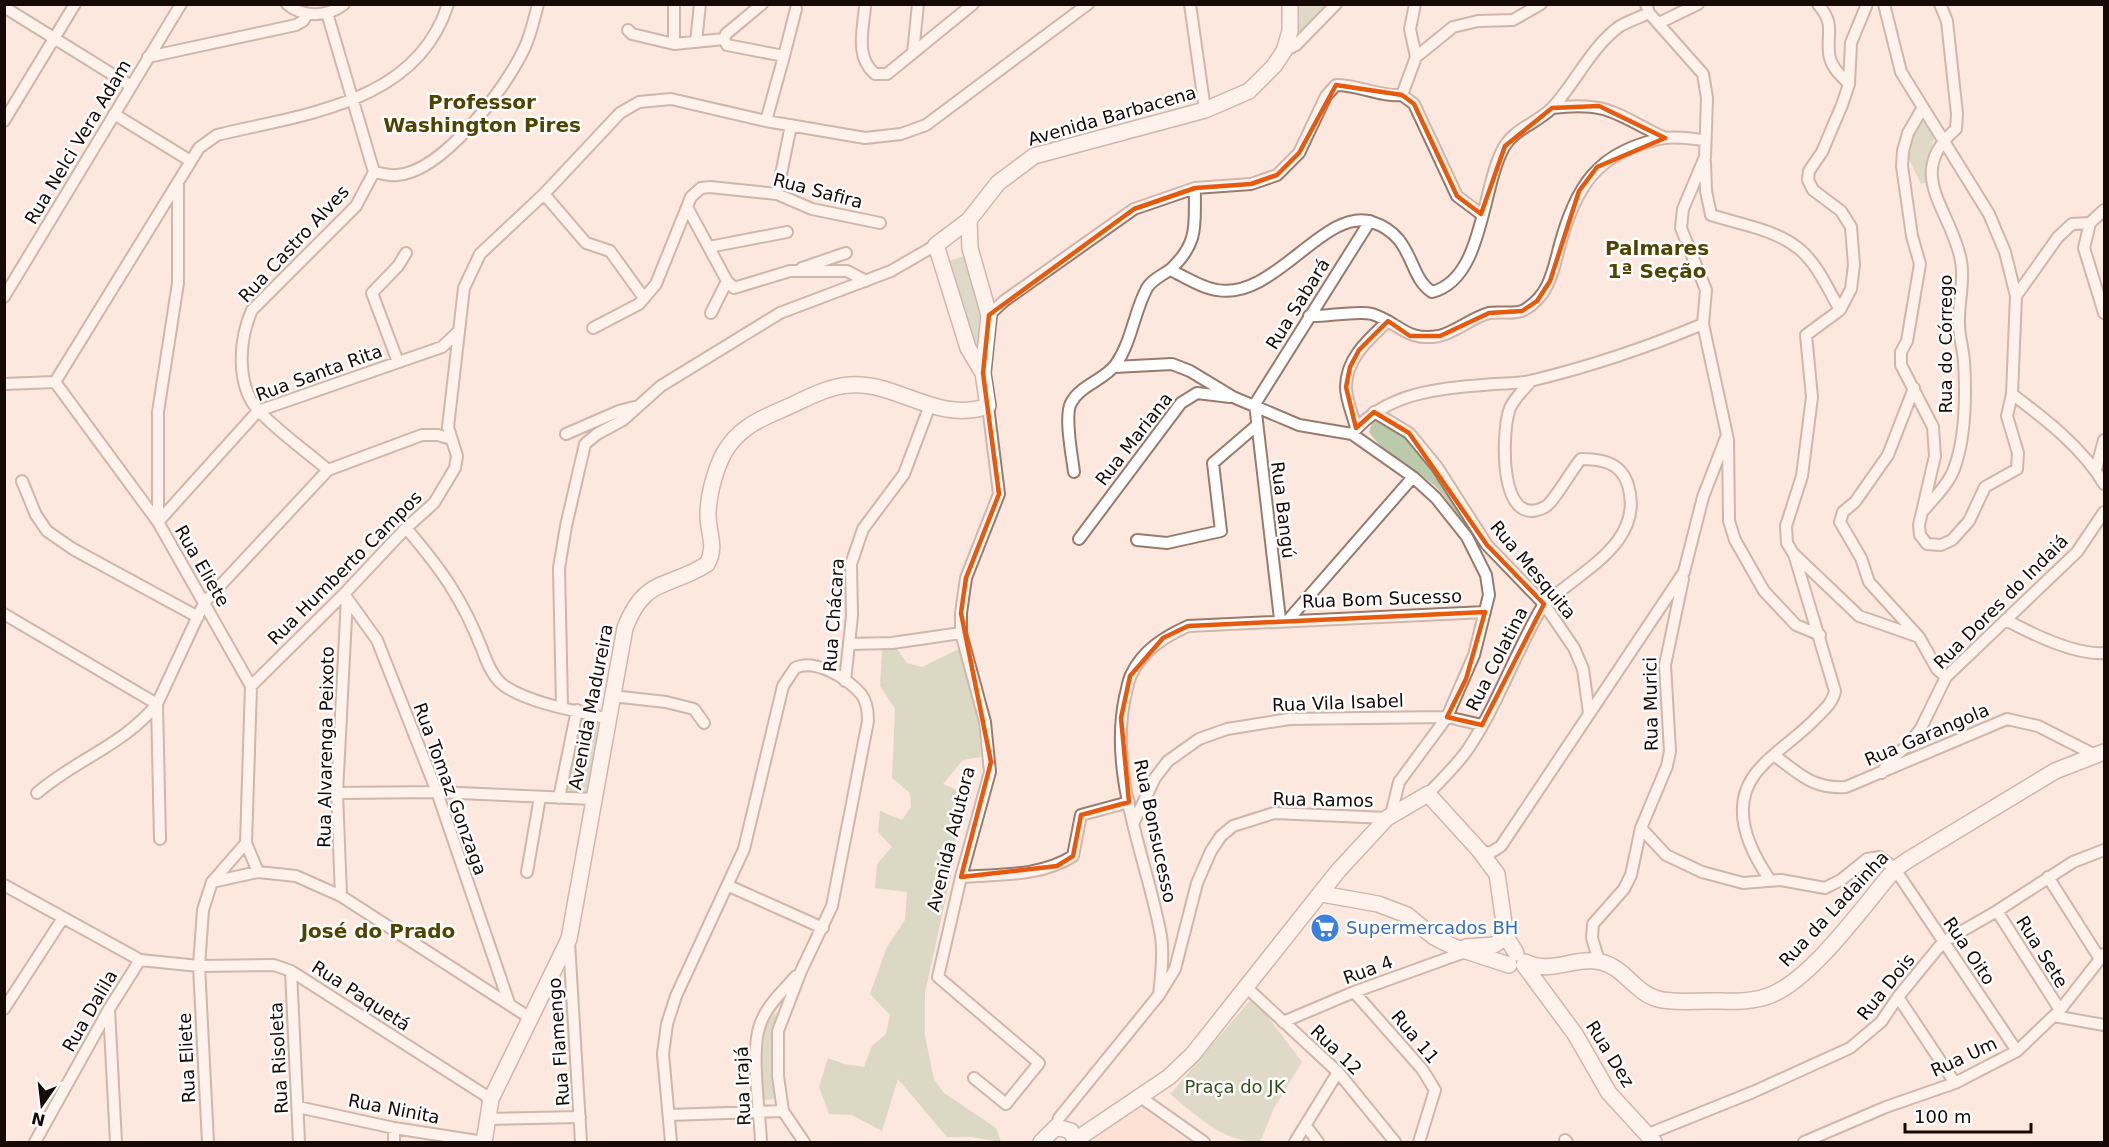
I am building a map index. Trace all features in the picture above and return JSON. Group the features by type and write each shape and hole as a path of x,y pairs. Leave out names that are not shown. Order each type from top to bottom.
{"street":[{"path":"4,121 75,4"},
{"name":"Rua Nelci Vera Adam","path":"4,297 181,4"},
{"path":"287,4 307,14 327,13 344,4"},
{"path":"4,384 55,382 189,160 199,148 217,135 354,101 397,78 411,66 436,33 448,4"},
{"path":"327,13 374,172 396,176 418,170 450,146 482,114 512,72 525,47 538,4"},
{"path":"674,4 674,45"},
{"path":"696,42 700,4"},
{"path":"724,39 726,34 762,4"},
{"path":"913,53 918,4"},
{"path":"865,6 862,56 865,65 875,74 887,74 973,4"},
{"name":"Rua Humberto Campos","path":"251,686 346,596 406,528 434,503 455,468 457,456 448,427 464,288 470,271 480,254 544,194 620,113 639,102 671,99 766,121 865,138 901,134 927,125 1088,4"},
{"path":"1190,4 1205,110"},
{"name":"Avenida Barbacena","path":"562,706 559,568 566,525 585,444 597,434 623,420 661,386 719,348 780,313 891,271 936,245 969,220 998,183 1034,156 1205,110 1249,92 1274,66 1284,51 1290,31 1290,4"},
{"path":"1284,51 1296,45 1336,4"},
{"path":"1415,4 1410,29 1416,57"},
{"path":"1402,94 1416,57 1453,27 1478,21 1513,20 1541,4"},
{"path":"1659,23 1698,4"},
{"path":"1818,4 1826,14 1831,29 1829,52 1832,62 1849,84"},
{"path":"1770,880 1751,848 1743,812 1747,788 1754,776 1809,726 1834,699 1833,681 1793,553 1787,543 1786,526 1802,476 1812,397 1806,335 1840,310 1851,289 1854,265 1851,227 1841,211 1813,190 1808,180 1809,171 1822,152 1849,84 1851,43 1867,4"},
{"path":"1884,4 1901,72 1989,214 2005,252 2016,296 2012,394 2007,416 2018,453 2017,469 1985,487 1969,521 1952,540 1941,545 1927,544 1920,535 1925,493 1935,456 1933,427 1901,365 1901,352 1907,341 1920,264 1912,236 1902,166 1908,133 1922,109"},
{"name":"Rua do Córrego","path":"1924,510 1953,471 1960,445 1964,404 1964,362 1959,324 1963,276 1961,260 1957,242 1939,207 1932,183 1933,156 1944,139 1956,129 1957,114 1947,21 1940,4"},
{"path":"4,8 131,86"},
{"path":"766,121 796,9"},
{"path":"1170,270 1216,290 1243,290 1259,283 1315,241 1344,223 1370,221 1394,234 1412,258 1424,287 1432,292 1446,289 1471,256 1479,235 1481,214 1504,146 1518,132 1552,108 1602,44 1621,26 1648,9 1703,74 1707,98 1706,191 1711,215 1767,232 1798,248 1817,270 1840,310"},
{"path":"147,57 296,25 303,21 307,14"},
{"path":"628,30 632,34 674,45 724,39"},
{"path":"724,39 727,45 784,56"},
{"path":"969,220 970,248 989,315 1004,301 1134,209 1196,188 1251,184 1276,174 1299,153 1326,96 1336,85 1353,85 1387,94 1402,94 1414,104 1457,196 1481,214"},
{"path":"1552,108 1578,104 1599,106 1615,111 1665,138"},
{"path":"114,114 189,160"},
{"path":"777,194 791,125"},
{"path":"1309,316 1370,314 1388,321 1410,336 1440,336 1489,313 1522,311 1538,300 1550,281 1565,223 1579,191 1598,167 1628,150 1665,138 1705,140"},
{"path":"1705,157 1683,209 1681,228 1706,290 1703,324 1727,435 1729,522 1735,540 1764,591 1796,625 1820,635"},
{"name":"Rua Castro Alves","path":"328,470 258,411 245,382 242,344 244,326 252,310 356,206 374,172"},
{"path":"158,522 158,412 178,283 178,181"},
{"name":"Rua Safira","path":"593,328 639,304 656,284 691,198 701,188 777,194 812,209 880,223"},
{"path":"1074,472 1069,419 1070,404 1086,387 1114,367 1125,350 1148,288 1156,278 1170,270 1190,249 1193,238 1196,188"},
{"path":"544,194 586,243 610,251 644,298"},
{"path":"687,207 727,281 734,288 741,288 846,253"},
{"path":"2104,210 2090,223 2084,248 2104,313"},
{"name":"Rua Sabará","path":"1255,405 1370,221"},
{"path":"2016,296 2058,237 2072,224 2090,223"},
{"path":"709,248 787,232"},
{"path":"936,245 968,348 983,373"},
{"path":"398,362 372,293 398,266 406,253"},
{"path":"790,272 847,271 866,281"},
{"path":"711,313 727,281"},
{"name":"Avenida Adutora","path":"974,1078 1006,1104 1039,1063 938,976 991,762 985,722 961,633 961,613 966,578 999,494 983,373 989,315"},
{"path":"1354,431 1346,387 1350,367 1359,350 1388,321"},
{"path":"1354,431 1374,412 1414,394 1438,388 1531,381 1655,344 1703,324"},
{"name":"Rua Santa Rita","path":"158,522 258,411 442,347 459,331"},
{"path":"1114,367 1172,364 1190,371 1233,397 1299,425 1354,431 1436,498 1467,537 1486,575 1489,595 1485,612 1466,679 1447,717 1399,782 1389,817"},
{"name":"Rua Colatina","path":"1428,794 1460,760 1482,725 1544,604 1611,551 1624,531 1631,512 1630,492 1626,478 1618,467 1601,459 1581,459 1547,506 1535,510 1523,508 1512,500 1507,482 1504,430 1510,407 1531,381"},
{"name":"Rua Eliete","path":"55,382 158,522 251,686"},
{"name":"Avenida Madureira","path":"484,1142 491,1099 569,939 625,628 633,608 644,593 696,571 707,564 713,555 708,517 710,498 723,454 735,436 755,420 832,388 849,385 869,386 961,412 988,406"},
{"path":"1914,388 1888,455 1855,502 1843,512 1840,522 1860,558 1869,582 1919,637 1937,669 1946,677"},
{"name":"Rua Mariana","path":"1078,539 1181,403 1197,393 1233,397"},
{"path":"2012,394 2044,418 2096,469 2104,484"},
{"name":"Rua Chácara","path":"801,971 832,906 868,721 867,708 862,694 845,681 852,616 851,564 863,530 904,474 930,405"},
{"name":"Rua Bangú","path":"1255,405 1256,426 1284,619"},
{"path":"566,434 619,411 635,407"},
{"name":"Rua Mesquita","path":"1374,412 1409,433 1437,467 1487,544 1544,604 1574,648 1583,669 1589,713"},
{"path":"1137,540 1167,543 1221,531 1213,464 1256,426"},
{"path":"37,793 61,772 123,737 143,722 157,704 204,603 328,470 422,435 438,435 451,440"},
{"name":"Rua Murici","path":"1599,961 1592,938 1593,924 1624,889 1631,875 1641,828 1667,766 1670,751 1665,665 1684,572 1703,497 1727,435"},
{"path":"2096,469 2104,440"},
{"path":"1284,619 1413,477"},
{"path":"22,481 36,515 47,531 73,549 198,617"},
{"name":"Rua Dores do Indaiá","path":"1882,773 1888,762 1908,745 1922,728 1946,677 2077,552 2104,512"},
{"path":"406,528 445,574 468,614 490,670 504,686 608,719"},
{"path":"1793,553 1859,616 1919,637"},
{"path":"1479,850 1490,853 1501,846 1684,572"},
{"name":"Rua Tomaz Gonzaga","path":"346,596 376,640 437,792 508,1003"},
{"name":"Rua Alvarenga Peixoto","path":"341,896 337,793 346,596"},
{"name":"Rua Bom Sucesso","path":"1284,619 1485,612"},
{"path":"4,614 157,704"},
{"name":"Rua Bonsucesso","path":"1159,995 1161,938 1133,825 1123,771 1121,718 1130,676 1148,650 1163,638 1188,626 1284,619"},
{"path":"2006,620 2030,633 2092,654 2104,654"},
{"path":"849,644 892,643 961,633"},
{"path":"671,1143 663,1054 667,1024 676,996 729,886 752,823 783,686 795,668 811,664 845,681"},
{"path":"251,686 246,843 258,872"},
{"path":"612,696 666,702 694,709 704,723"},
{"path":"157,704 160,839"},
{"path":"559,798 577,710"},
{"name":"Rua Vila Isabel","path":"1133,825 1155,778 1168,761 1199,740 1227,729 1289,719 1447,717 1482,725"},
{"name":"Rua Garangola","path":"1775,756 1810,783 1828,788 1846,787 2007,719 2038,726 2100,753"},
{"name":"Rua da Ladainha","path":"1599,961 1611,966 1645,993 1667,1001 1748,1000 1771,996 1790,985 1818,959 1895,869 2055,771 2100,753"},
{"path":"337,793 437,792 593,799"},
{"path":"1056,1127 1068,1129 1076,1141 1168,1077 1193,1054 1338,871 1389,817 1428,794 1479,850 1497,874"},
{"path":"527,872 540,797"},
{"path":"961,877 1041,871 1057,866 1073,856 1081,815 1129,802"},
{"name":"Rua Ramos","path":"1159,995 1175,969 1197,883 1210,851 1233,826 1274,813 1389,817"},
{"path":"1641,828 1666,855 1701,872 1743,883 1787,880 1825,888 1833,886 1875,856 1895,869"},
{"name":"Rua Eliete","path":"208,1143 199,966 203,910 212,882 246,843"},
{"path":"1501,846 1497,874 1506,937 1519,961"},
{"name":"Rua Dois","path":"1650,1139 1850,1048 1881,1022 1898,997 1943,942 1997,911 2073,862 2104,850"},
{"name":"Rua Oito","path":"1895,869 2017,1051"},
{"path":"1338,871 1342,885 1353,899"},
{"path":"212,882 258,872 296,876 341,896 530,1018"},
{"path":"2048,877 2102,956"},
{"path":"4,885 140,960"},
{"path":"729,886 823,928"},
{"path":"1322,894 1378,904 1407,915 1434,937 1460,950 1519,961 1541,968 1599,961"},
{"name":"Rua Sete","path":"1997,911 2057,1013"},
{"path":"4,1009 63,918"},
{"path":"1460,950 1494,945 1506,937"},
{"name":"Rua Flamengo","path":"569,939 581,1143"},
{"name":"Rua 4","path":"1283,1022 1460,950"},
{"name":"Rua Um","path":"1804,1143 1886,1107 1955,1083 2017,1051 2057,1013 2102,956"},
{"name":"Rua Paquetá","path":"140,960 199,966 274,965 291,971 491,1099"},
{"name":"Rua Dalila","path":"35,1143 109,1009 140,960"},
{"name":"Rua Dez","path":"1519,961 1539,983 1575,1034 1610,1093 1650,1139"},
{"name":"Rua Risoleta","path":"291,971 299,1143"},
{"path":"801,971 778,1031 778,1076 783,1111 804,1143"},
{"name":"Rua Irajá","path":"761,1143 756,1041 760,1024 770,1005 801,971"},
{"name":"Rua 12","path":"1246,987 1338,1072 1395,1143"},
{"name":"Rua 11","path":"1354,992 1422,1069 1436,1090 1419,1143"},
{"path":"1041,1143 1159,995"},
{"path":"1898,997 1955,1083"},
{"path":"109,1009 116,1143"},
{"path":"2057,1013 2104,1025"},
{"path":"1295,1143 1338,1072"},
{"path":"1138,1096 1204,1143"},
{"name":"Rua Ninita","path":"298,1107 394,1128 484,1142"},
{"path":"669,1115 783,1111"},
{"path":"486,1119 580,1117"},
{"path":"1306,1126 1318,1143"},
{"path":"394,1128 394,1143"}],"highlighted area":[{"path":"1336,85 1402,95 1414,104 1457,196 1481,214 1505,146 1552,108 1599,106 1665,138 1597,167 1579,191 1550,281 1537,301 1522,311 1489,313 1440,336 1410,336 1388,321 1359,350 1350,367 1346,387 1356,428 1374,412 1409,433 1487,545 1544,604 1482,725 1447,717 1466,679 1485,612 1188,626 1163,638 1130,676 1121,718 1129,802 1081,815 1073,856 1057,866 961,877 991,762 961,613 966,578 999,494 983,373 989,315 1134,209 1195,188 1251,184 1277,175 1299,153"}],"shaded area":[{"path":"1141,1106 1188,1142 1091,1142 1104,1128"}],"green space":[{"path":"1298,5 1334,5 1299,36"},
{"path":"1922,116 1934,137 1927,169 1929,182 1921,184 1906,153"},
{"path":"966,255 986,314 981,354 976,349 947,262"},
{"path":"1373,420 1389,424 1405,435 1420,450 1449,490 1481,543 1476,548 1457,515 1434,485 1391,454 1369,432"},
{"path":"896,648 907,663 922,667 959,649 977,715 981,757 963,760 943,784 971,796 956,831 954,861 925,993 925,1036 934,1079 944,1093 996,1128 1001,1142 971,1137 947,1137 898,1079 882,1131 852,1115 829,1114 819,1087 828,1058 844,1064 864,1067 872,1046 886,1034 890,1015 870,994 887,947 905,920 907,892 875,888 877,864 892,847 878,832 880,811 902,820 911,807 910,793 892,778 895,709 880,686 882,650"},
{"path":"578,713 606,720 591,798 561,797"},
{"name":"Praça do JK","path":"1253,997 1302,1062 1274,1108 1260,1142 1234,1138 1223,1133 1170,1094"},
{"path":"777,1012 772,1053 781,1099 762,1100 761,1068 766,1021"}],"place":[{"name":"Supermercados BH","path":"1325,928"}],"district":[{"name":"Professor Washington Pires","path":"482,114"},
{"name":"Palmares 1ª Seção","path":"1657,260"},
{"name":"José do Prado","path":"378,931"}]}
